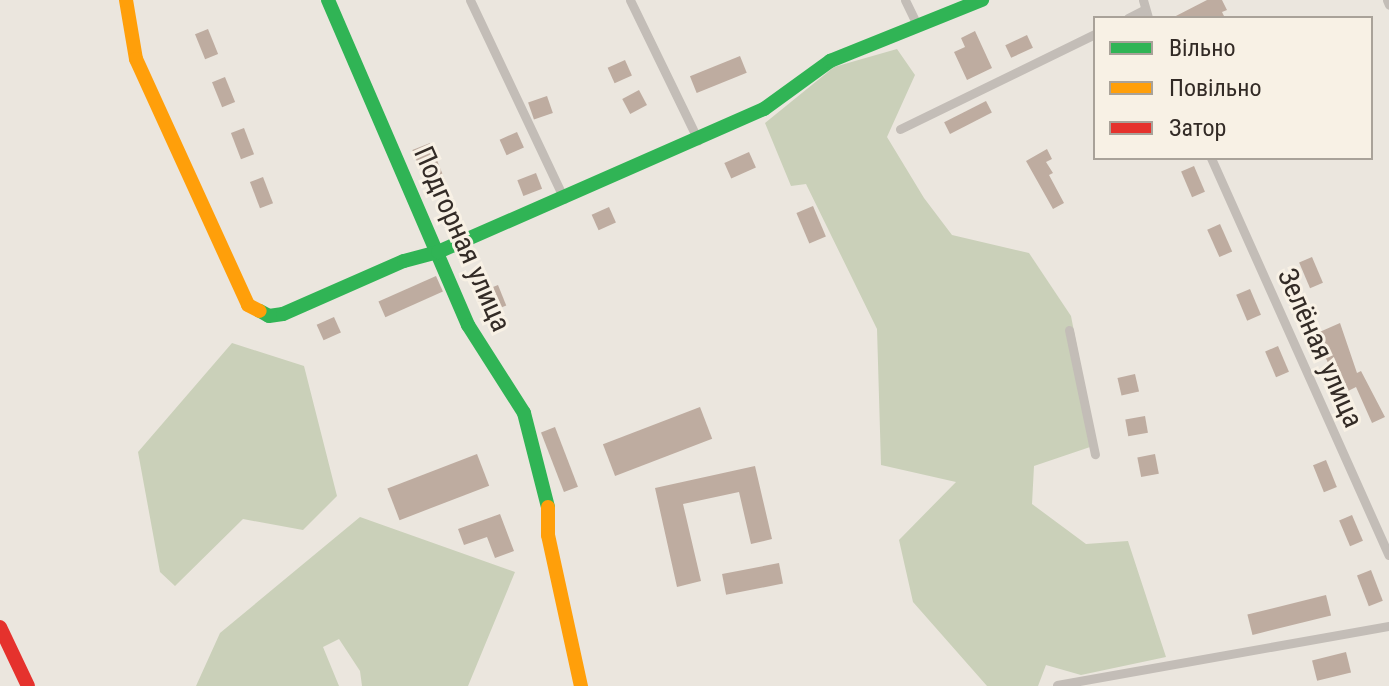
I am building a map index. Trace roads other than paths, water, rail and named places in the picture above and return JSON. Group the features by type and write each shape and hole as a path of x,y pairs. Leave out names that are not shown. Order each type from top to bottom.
{"street":[{"path":"126,0 136,59 248,305 269,316 283,314 404,261 438,252 698,140 764,109 830,61 982,0"},
{"name":"Подгорная улица","path":"328,0 468,325 524,413 548,497 548,535 581,686"},
{"path":"470,0 564,199"},
{"path":"630,0 698,140"},
{"path":"905,0 917,25"},
{"path":"900,129 1093,35"},
{"name":"Зелёная улица","path":"1212,160 1389,555"},
{"path":"1069,330 1095,454"},
{"path":"1057,685 1389,626"},
{"path":"0,627 28,686"}]}
